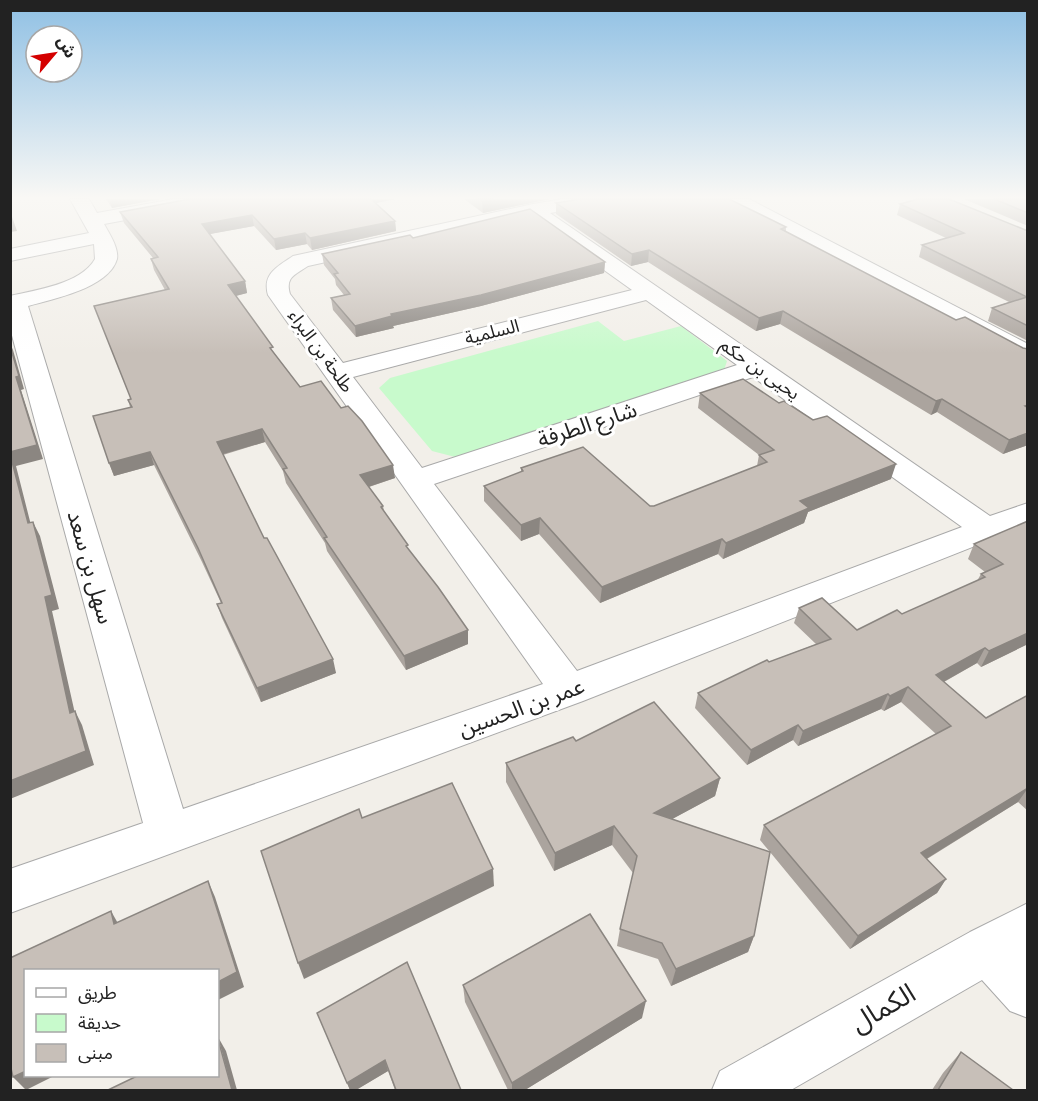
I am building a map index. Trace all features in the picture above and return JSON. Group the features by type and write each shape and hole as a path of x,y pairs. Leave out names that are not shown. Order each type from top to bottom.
{"street":[{"path":"10,255 25,250"},
{"path":"13,302 57,290 99,270 106,258 105,250"},
{"name":"طلحة بن البراء","path":"349,250 301,261 280,275 276,284 279,295 569,690"},
{"name":"يحيى بن حكم","path":"590,250 987,529"},
{"path":"831,250 1028,354"},
{"name":"السلمية","path":"336,373 649,292"},
{"name":"سهل بن سعد","path":"13,302 168,833"},
{"name":"شارع الطرفة","path":"417,480 757,367"},
{"name":"عمر بن الحسين","path":"10,891 569,690 1028,513"},
{"path":"1007,937 1028,993"},
{"name":"الكمال","path":"739,1090 1007,937"}],"green space":[{"path":"598,321 624,341 681,326 727,361 723,373 459,458 432,451 379,388 390,378"}],"building":[{"path":"152,250 222,250 245,281 228,285 273,347 270,348 300,387 321,381 341,408 348,406 362,421 393,465 360,475 383,506 381,507 408,545 406,546 468,630 404,656 324,538 327,537 283,469 287,468 262,429 217,442 264,538 267,538 333,659 257,688 217,604 222,603 198,548 150,452 109,463 93,416 132,407 128,400 131,399 94,306 169,289 151,259 158,257"},
{"path":"339,250 589,250 605,262 481,295 391,314 392,316 355,326 331,298 350,294 334,274 338,273 322,254"},
{"path":"627,250 647,250 632,254"},
{"path":"650,250 822,250 956,320 965,317 1028,349 1028,405 1025,406 1028,408 1028,433 1009,440 942,399 936,401 783,311 759,318"},
{"path":"933,250 1028,250 1028,326 992,308 1027,297"},
{"path":"10,346 19,376 16,377 37,445 10,452"},
{"path":"743,379 779,403 784,401 813,420 827,416 896,464 800,501 809,508 726,543 722,539 602,587 540,518 521,525 484,486 523,471 521,468 583,447 650,506 654,506 767,462 759,455 774,450 700,393"},
{"path":"10,454 28,523 33,522 52,595 45,597 70,713 75,711 86,751 10,781"},
{"path":"1028,521 1028,633 989,651 985,648 936,675 986,718 1028,695 1028,788 921,853 946,879 858,936 764,825 951,726 908,687 803,731 798,725 751,750 698,693 767,660 769,662 831,639 799,608 822,598 857,630 897,610 902,614 985,577 981,574 1003,564 974,544"},
{"path":"654,702 720,778 654,813 770,852 754,936 676,969 662,943 620,929 637,856 614,826 555,853 506,763 573,737 576,741"},
{"path":"452,783 493,869 298,963 261,851 359,809 362,818"},
{"path":"208,881 237,972 219,981 219,969 24,969 24,1072 13,1077 10,1064 10,958 111,911 114,924"},
{"path":"590,914 646,1001 512,1083 463,985"},
{"path":"407,962 461,1090 396,1090 385,1060 347,1083 317,1013"},
{"path":"219,1043 232,1090 108,1090 135,1077 219,1077"},
{"path":"961,1052 1013,1090 938,1090"}]}
